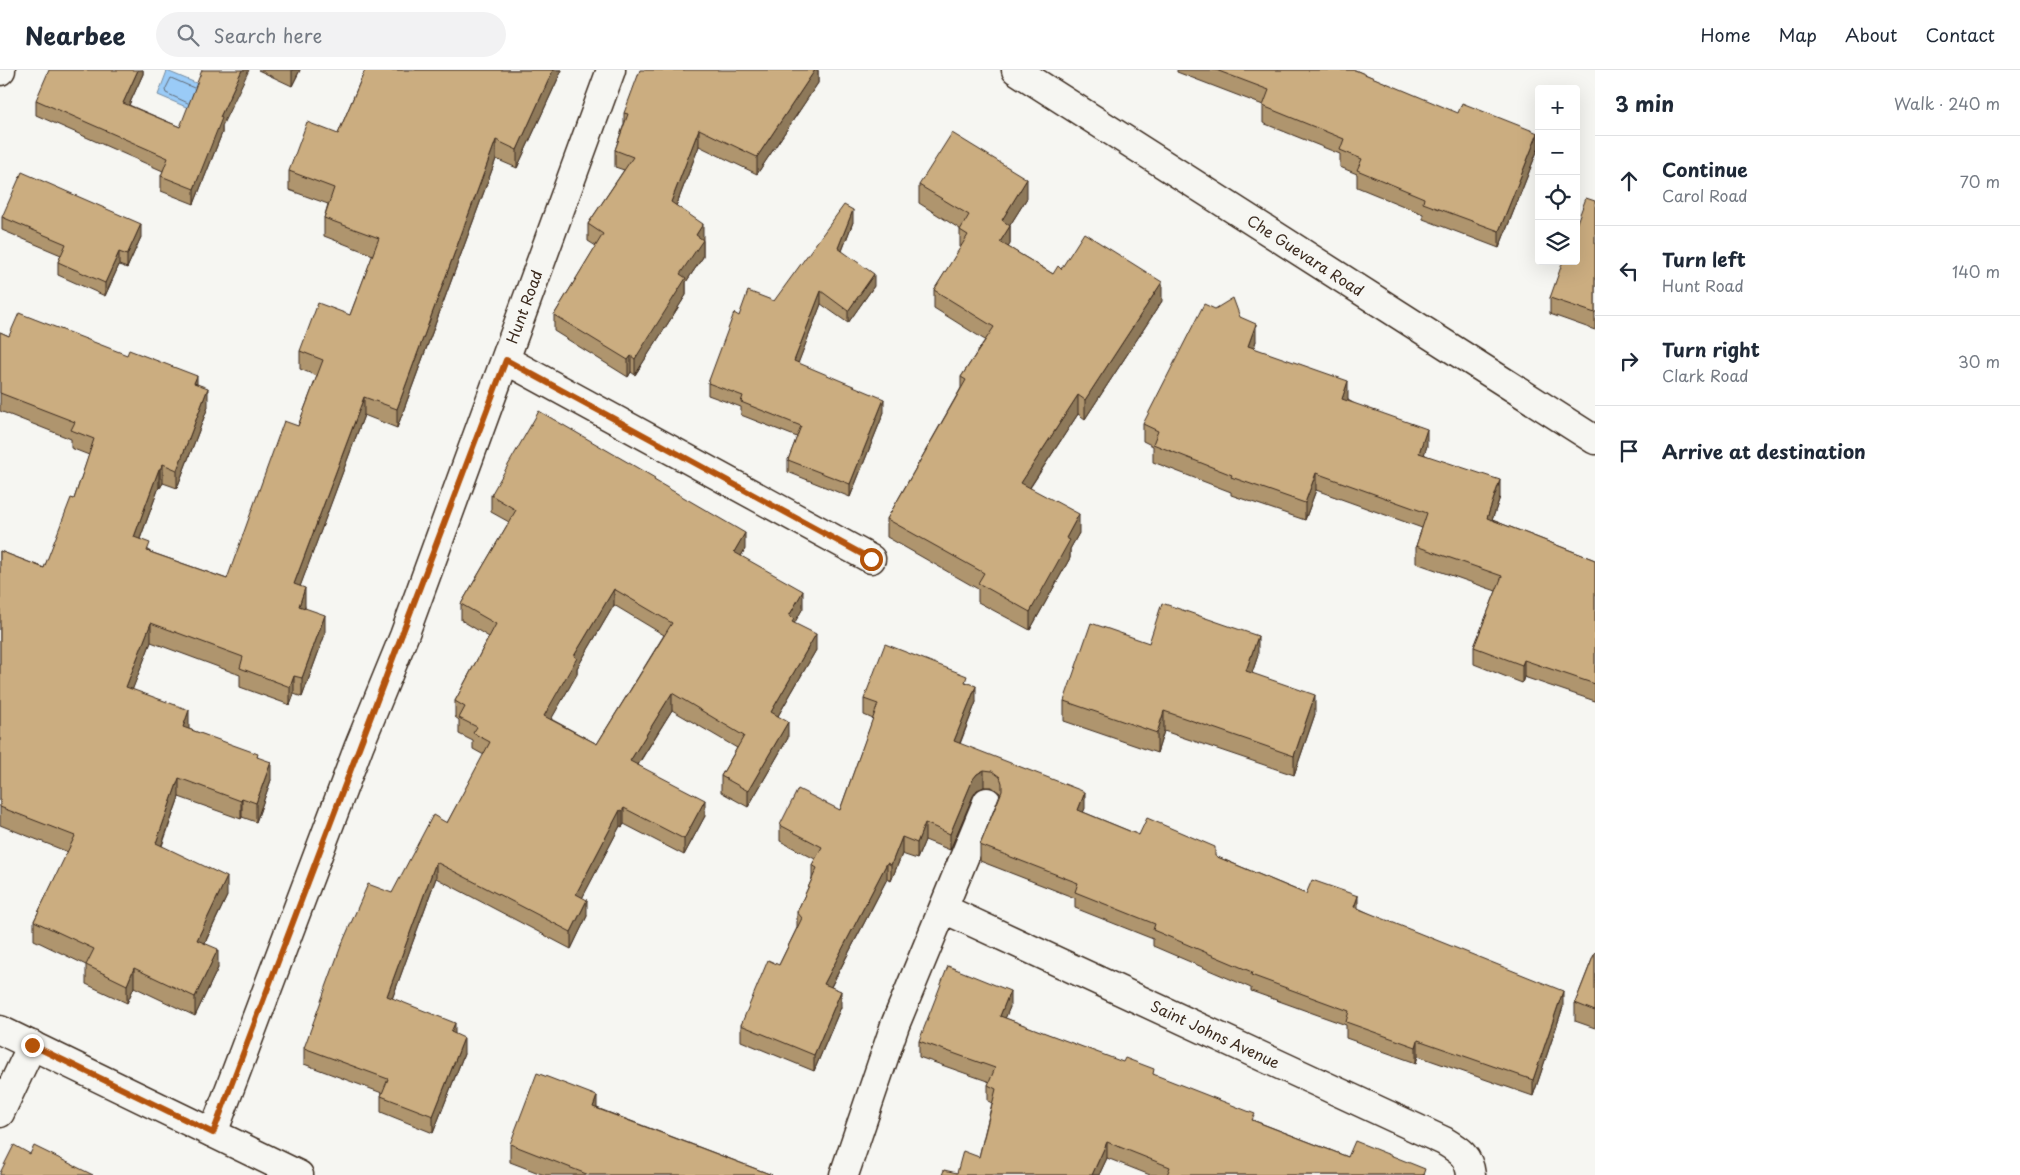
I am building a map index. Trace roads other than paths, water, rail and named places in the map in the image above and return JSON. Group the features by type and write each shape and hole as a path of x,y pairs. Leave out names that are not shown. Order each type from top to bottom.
{"street":[{"name":"Hunt Road","path":"213,1133 360,746 404,636 611,70"},
{"name":"Che Guevara Road","path":"1016,70 1595,440"},
{"path":"506,360 871,559"},
{"path":"844,1175 895,1025 987,802"},
{"name":"Saint Johns Avenue","path":"944,908 1444,1141 1462,1151 1470,1164 1471,1175"},
{"path":"0,1030 299,1175"},
{"path":"0,1113 32,1045"}],"water":[{"path":"167,71 227,96 219,121 158,95"}]}
